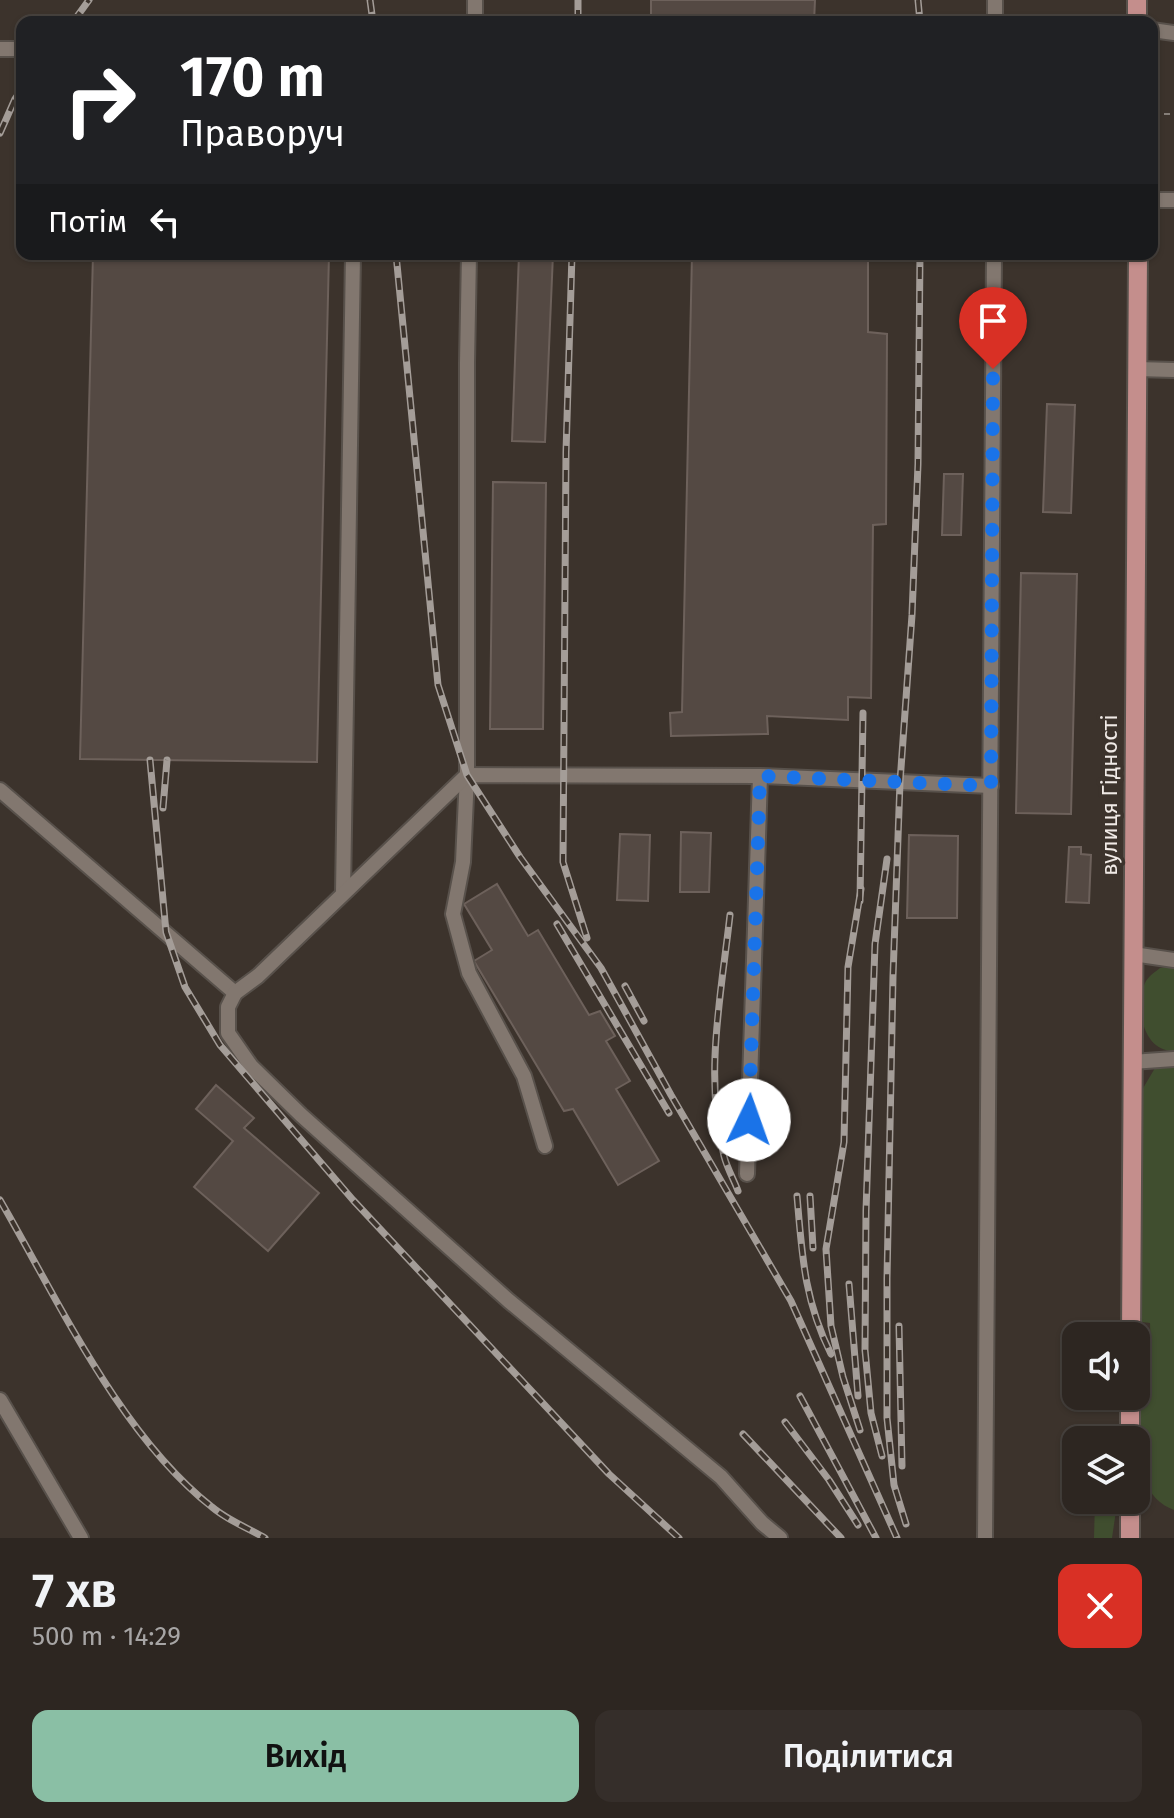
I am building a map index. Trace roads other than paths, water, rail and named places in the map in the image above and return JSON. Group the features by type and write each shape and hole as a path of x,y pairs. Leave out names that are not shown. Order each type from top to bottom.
{"main road":[{"name":"вулиця Гідності","path":"1135,1322 1132,1062 1138,260"},
{"path":"1131,1514 1133,1537"}],"street":[{"path":"343,893 353,260"},
{"path":"469,260 467,775 463,862 453,914 469,973 524,1076 545,1146"},
{"path":"985,1538 994,260"},
{"path":"1136,369 1174,370"},
{"path":"780,1538 762,1523 721,1477 509,1301 301,1115 251,1066 228,1033 228,1007 235,993 258,976 467,775 760,776 991,786"},
{"path":"747,1174 760,776"},
{"path":"0,790 235,993"},
{"path":"1133,954 1174,960"},
{"path":"1132,1062 1174,1059"},
{"path":"0,1400 81,1538"}],"railway":[{"path":"77,16 89,0"},
{"path":"370,0 372,16"},
{"path":"578,0 578,16"},
{"path":"918,0 919,16"},
{"path":"0,133 16,98"},
{"path":"397,260 438,685 467,775 520,857 601,968 791,1301 897,1538"},
{"path":"572,260 566,452 563,862 587,938"},
{"path":"906,1524 894,1485 887,1418 887,1279 900,782 912,615 918,464 920,260"},
{"path":"860,901 863,713"},
{"path":"150,760 166,932 185,987 220,1045 353,1200 609,1474 679,1538"},
{"path":"163,808 167,760"},
{"path":"882,1456 871,1413 865,1350 866,1211 875,944 887,859"},
{"path":"860,1430 831,1326 826,1249 844,1142 848,967 861,889"},
{"path":"730,915 716,1036 715,1096 724,1156 738,1191"},
{"path":"557,924 669,1113"},
{"path":"625,986 644,1021"},
{"path":"797,1196 810,1296 831,1354"},
{"path":"810,1196 813,1248"},
{"path":"0,1200 93,1364 148,1443 212,1507 265,1538"},
{"path":"849,1284 858,1396"},
{"path":"899,1326 902,1466"},
{"path":"800,1396 876,1538"},
{"path":"785,1422 858,1525"},
{"path":"743,1434 841,1538"}]}
